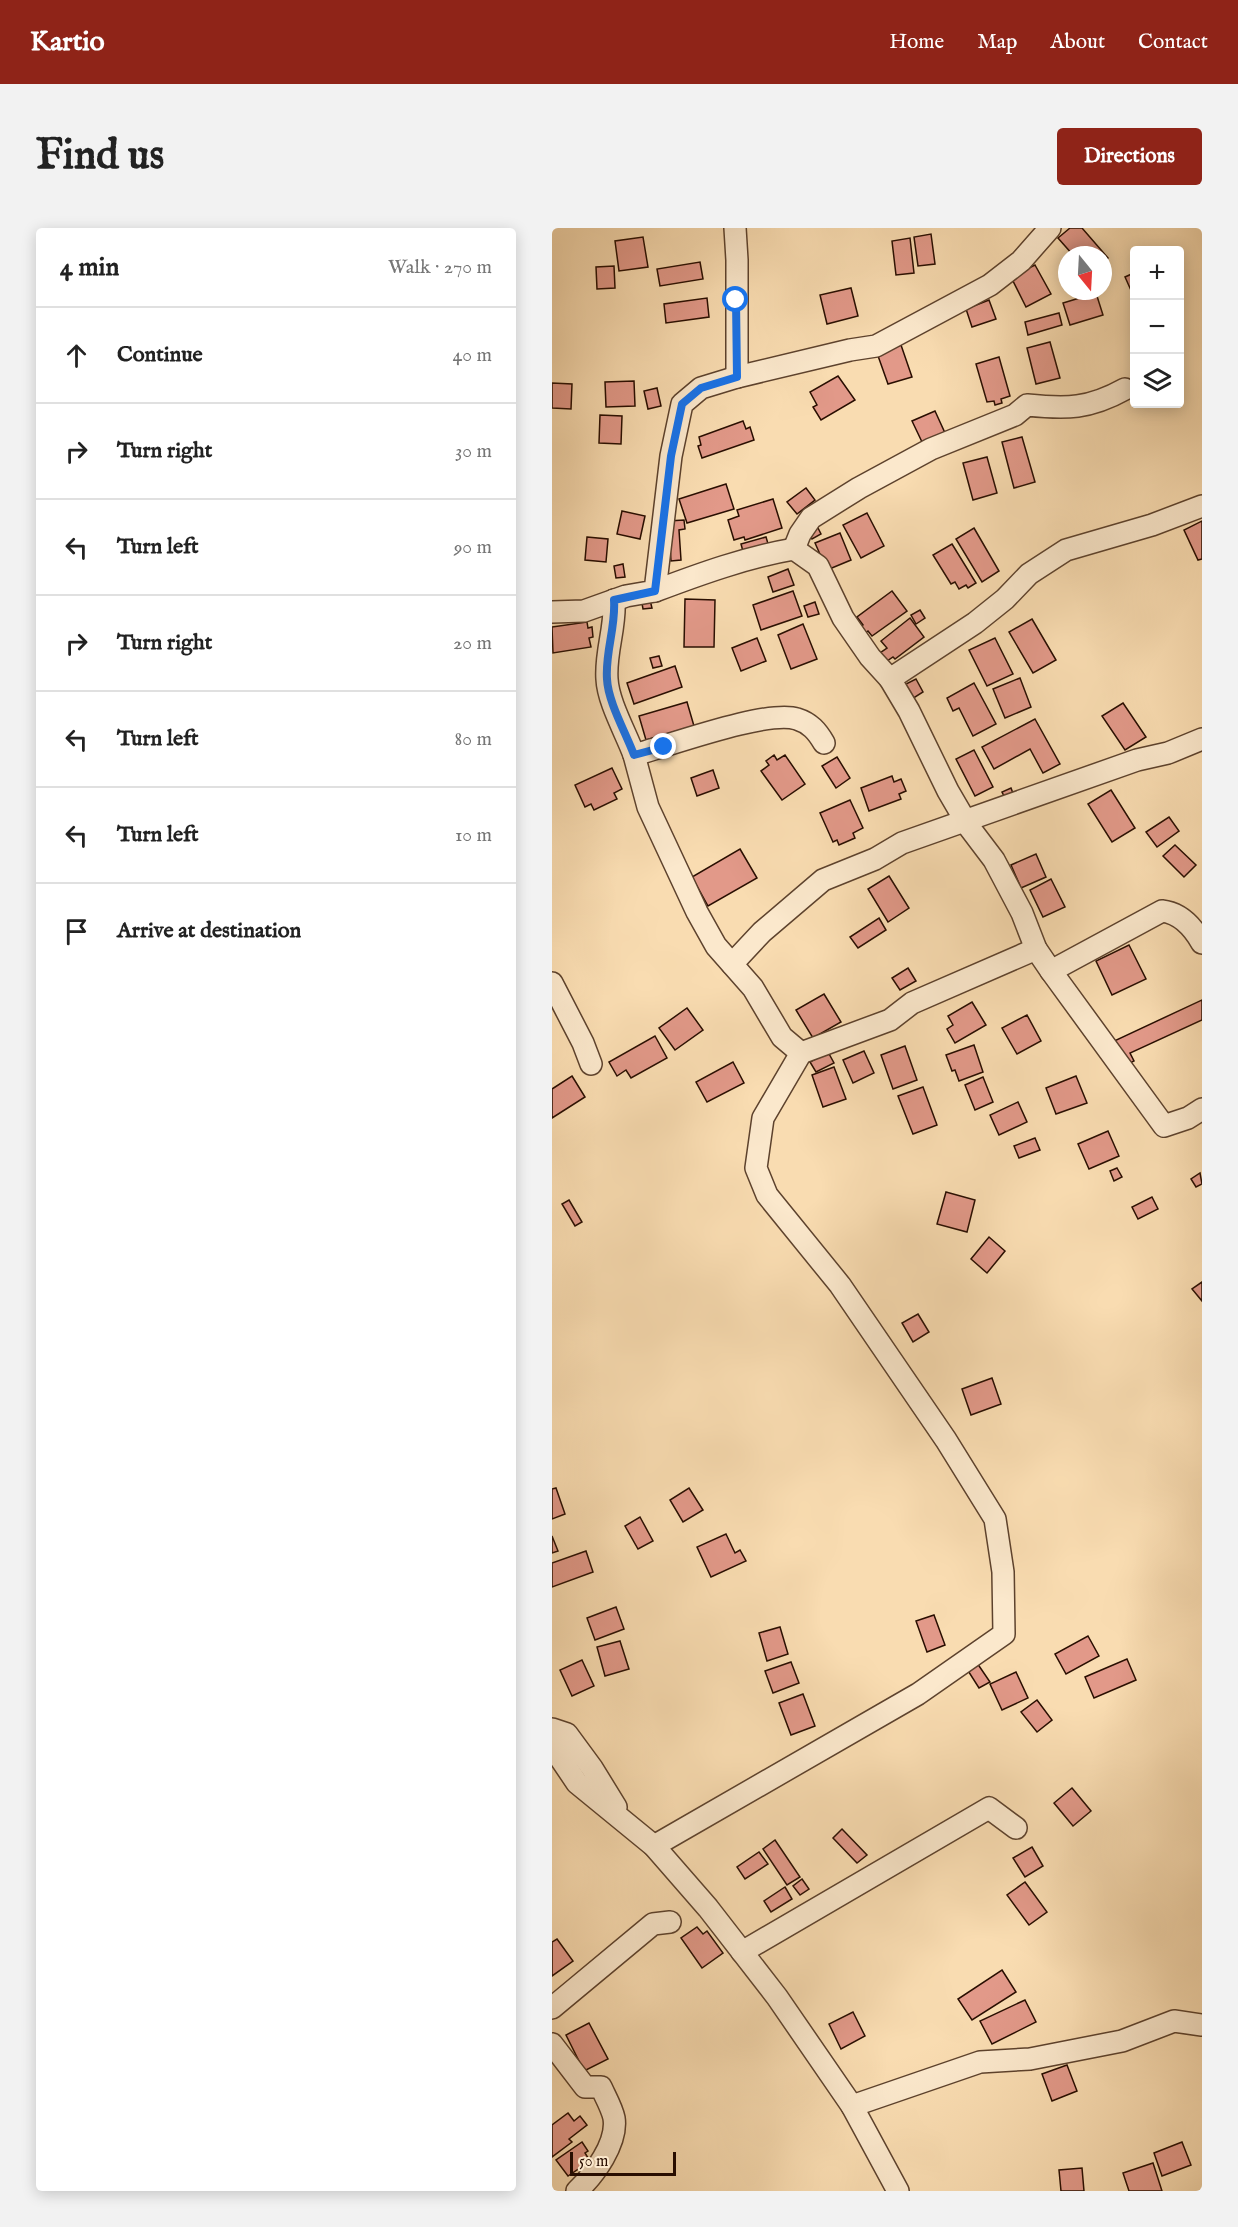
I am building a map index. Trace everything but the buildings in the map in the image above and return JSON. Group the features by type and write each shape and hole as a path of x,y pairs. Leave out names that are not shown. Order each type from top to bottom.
{"street":[{"path":"735,228 737,377"},
{"path":"655,591 671,456 682,404 701,388 737,377 876,346 990,285 1021,261 1050,228"},
{"path":"794,549 800,534 812,518 867,483 931,449 1015,415 1027,405 1074,408 1104,401 1125,389"},
{"path":"890,679 975,623 1005,599 1029,574 1066,550 1152,525 1202,506"},
{"path":"552,612 584,611 614,600 655,591 688,578 768,554 794,549 818,566 843,618 870,657 890,679 909,711 935,767 966,821 994,860 1022,913 1036,949 1164,1126 1188,1118 1202,1109"},
{"path":"614,600 615,612 607,657 607,682 634,755 648,807 680,871 689,896 711,937 753,988 782,1037 801,1053"},
{"path":"634,755 740,724 767,719 796,718 816,729 824,742"},
{"path":"732,964 762,932 823,880 875,859 902,843 1137,760 1168,753 1202,739"},
{"path":"1051,970 1162,911 1174,912 1196,932 1202,943"},
{"path":"654,1845 918,1694 1004,1634 1003,1572 995,1519 946,1440 840,1285 767,1196 756,1168 763,1118 801,1053 890,1020 912,1003 1036,949"},
{"path":"552,983 583,1043 591,1064"},
{"path":"552,1729 567,1734 592,1768 626,1822"},
{"path":"552,1746 577,1783 654,1845 708,1908 777,1997 852,2106 898,2191"},
{"path":"742,1952 988,1808 1016,1828"},
{"path":"552,2008 653,1924 670,1922"},
{"path":"852,2106 980,2062 1030,2059 1122,2041 1202,2008"},
{"path":"1173,2021 1202,2025"},
{"path":"552,2044 585,2087 601,2087 614,2118 612,2139 593,2177 577,2191"}],"route":[{"path":"664,747 634,755 616,710 607,682 607,657 615,612 614,600 655,591 671,456 682,404 701,388 737,377 736,300"}]}
